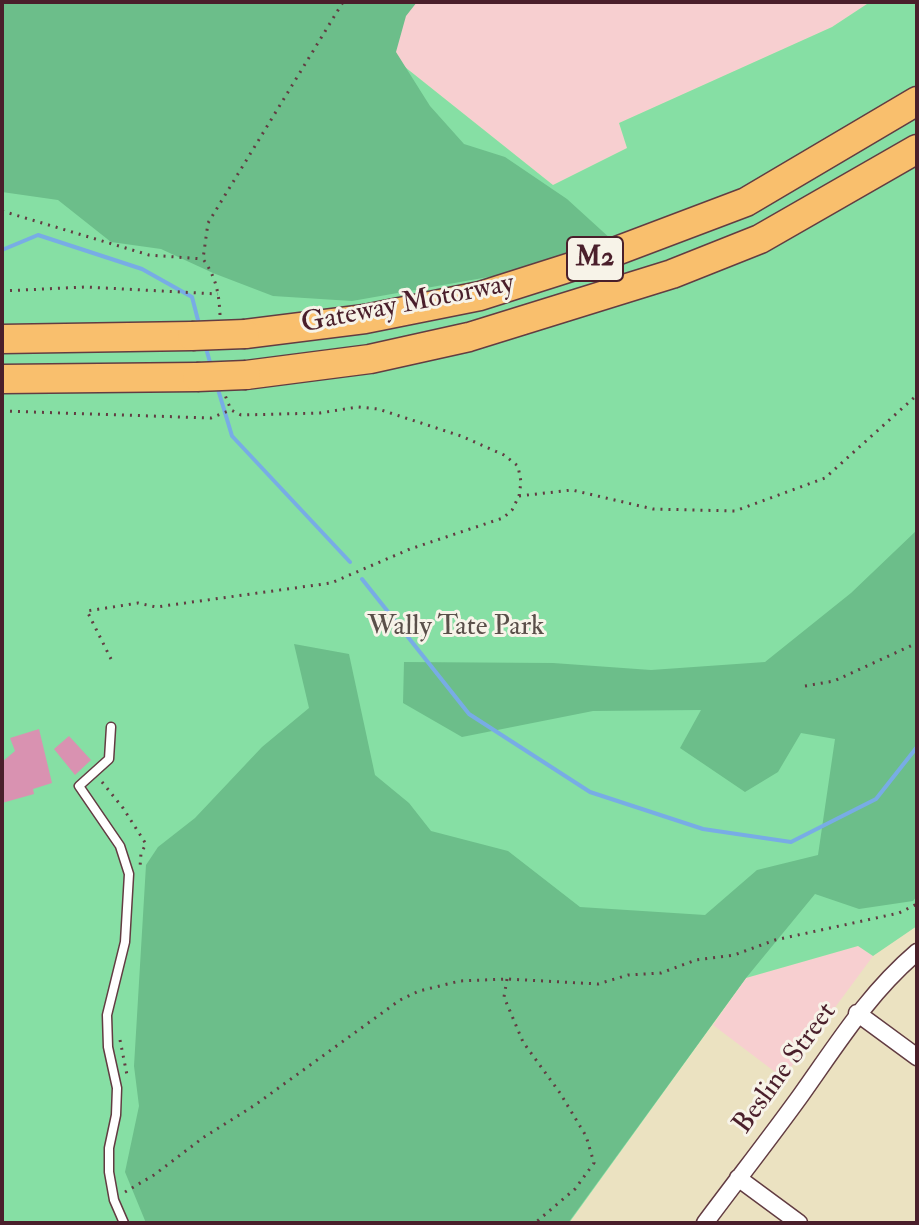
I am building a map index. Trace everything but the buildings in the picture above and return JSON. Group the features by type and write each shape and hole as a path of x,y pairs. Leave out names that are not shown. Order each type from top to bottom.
{"highway":[{"name":"Gateway Motorway","path":"2,339 192,336 233,329 365,319 480,296 590,261 746,202 917,101"},
{"name":"Gateway Motorway","path":"2,379 197,377 235,380 370,359 469,337 672,274 760,239 917,149"}],"street":[{"name":"Besline Street","path":"705,1223 800,1096 857,1013 917,952"},
{"path":"857,1013 917,1057"},
{"path":"738,1178 799,1223"}],"lane":[{"path":"111,727 109,759 79,786 120,846 129,874 125,942 107,1015 108,1047 117,1088 109,1172 114,1200 124,1223"}],"path":[{"path":"233,329 213,273 203,259 208,223 343,2"},
{"path":"2,211 149,255 203,259"},
{"path":"2,291 86,287 219,294"},
{"path":"111,659 87,611 138,603 156,607 331,583 410,549 503,518 512,510 519,496 521,482 518,466 504,455 461,436 378,409 358,407 320,413 241,415 231,410 225,400 235,380"},
{"path":"519,496 572,490 653,509 735,511 825,478 917,395"},
{"path":"2,411 211,418 231,410"},
{"path":"805,686 834,681 917,643"},
{"path":"95,773 146,844 139,868"},
{"path":"124,1193 255,1105 400,1000 419,991 460,981 507,979 582,984 628,975 661,973 696,960 734,955 775,940 899,913 917,904"},
{"path":"507,979 504,997 523,1042 586,1136 594,1163 575,1189 535,1223"},
{"path":"119,1037 128,1083"},
{"path":"122,1185 129,1203"}],"shaded area":[{"path":"351,2 870,2 832,27 619,123 627,148 553,185 341,16"},
{"path":"858,946 873,956 783,1078 713,1025 746,978"}],"green space":[{"name":"Wally Tate Park","path":"2,2 341,16 553,185 627,148 619,123 832,27 870,2 917,2 917,926 873,956 858,946 746,978 569,1223 2,1223"},
{"path":"2,2 417,2 406,16 396,52 430,106 464,144 505,157 567,199 612,240 517,272 352,301 273,296 161,249 111,242 58,200 2,192"},
{"path":"917,530 917,896 913,901 859,909 815,894 746,978 568,1223 146,1223 125,1172 139,1106 134,1066 146,865 158,847 195,818 262,747 309,708 294,644 349,654 375,775 409,803 431,831 508,851 580,907 705,915 757,870 818,855 835,739 801,733 778,772 745,792 680,748 701,710 593,711 462,737 403,703 404,662 553,663 651,670 765,662 851,593"}],"waterway":[{"path":"2,250 38,235 142,269 192,297 199,324"},
{"path":"206,348 211,366"},
{"path":"217,386 232,436 350,562"},
{"path":"362,579 469,714 590,792 703,829 791,842 876,799 917,747"}]}
